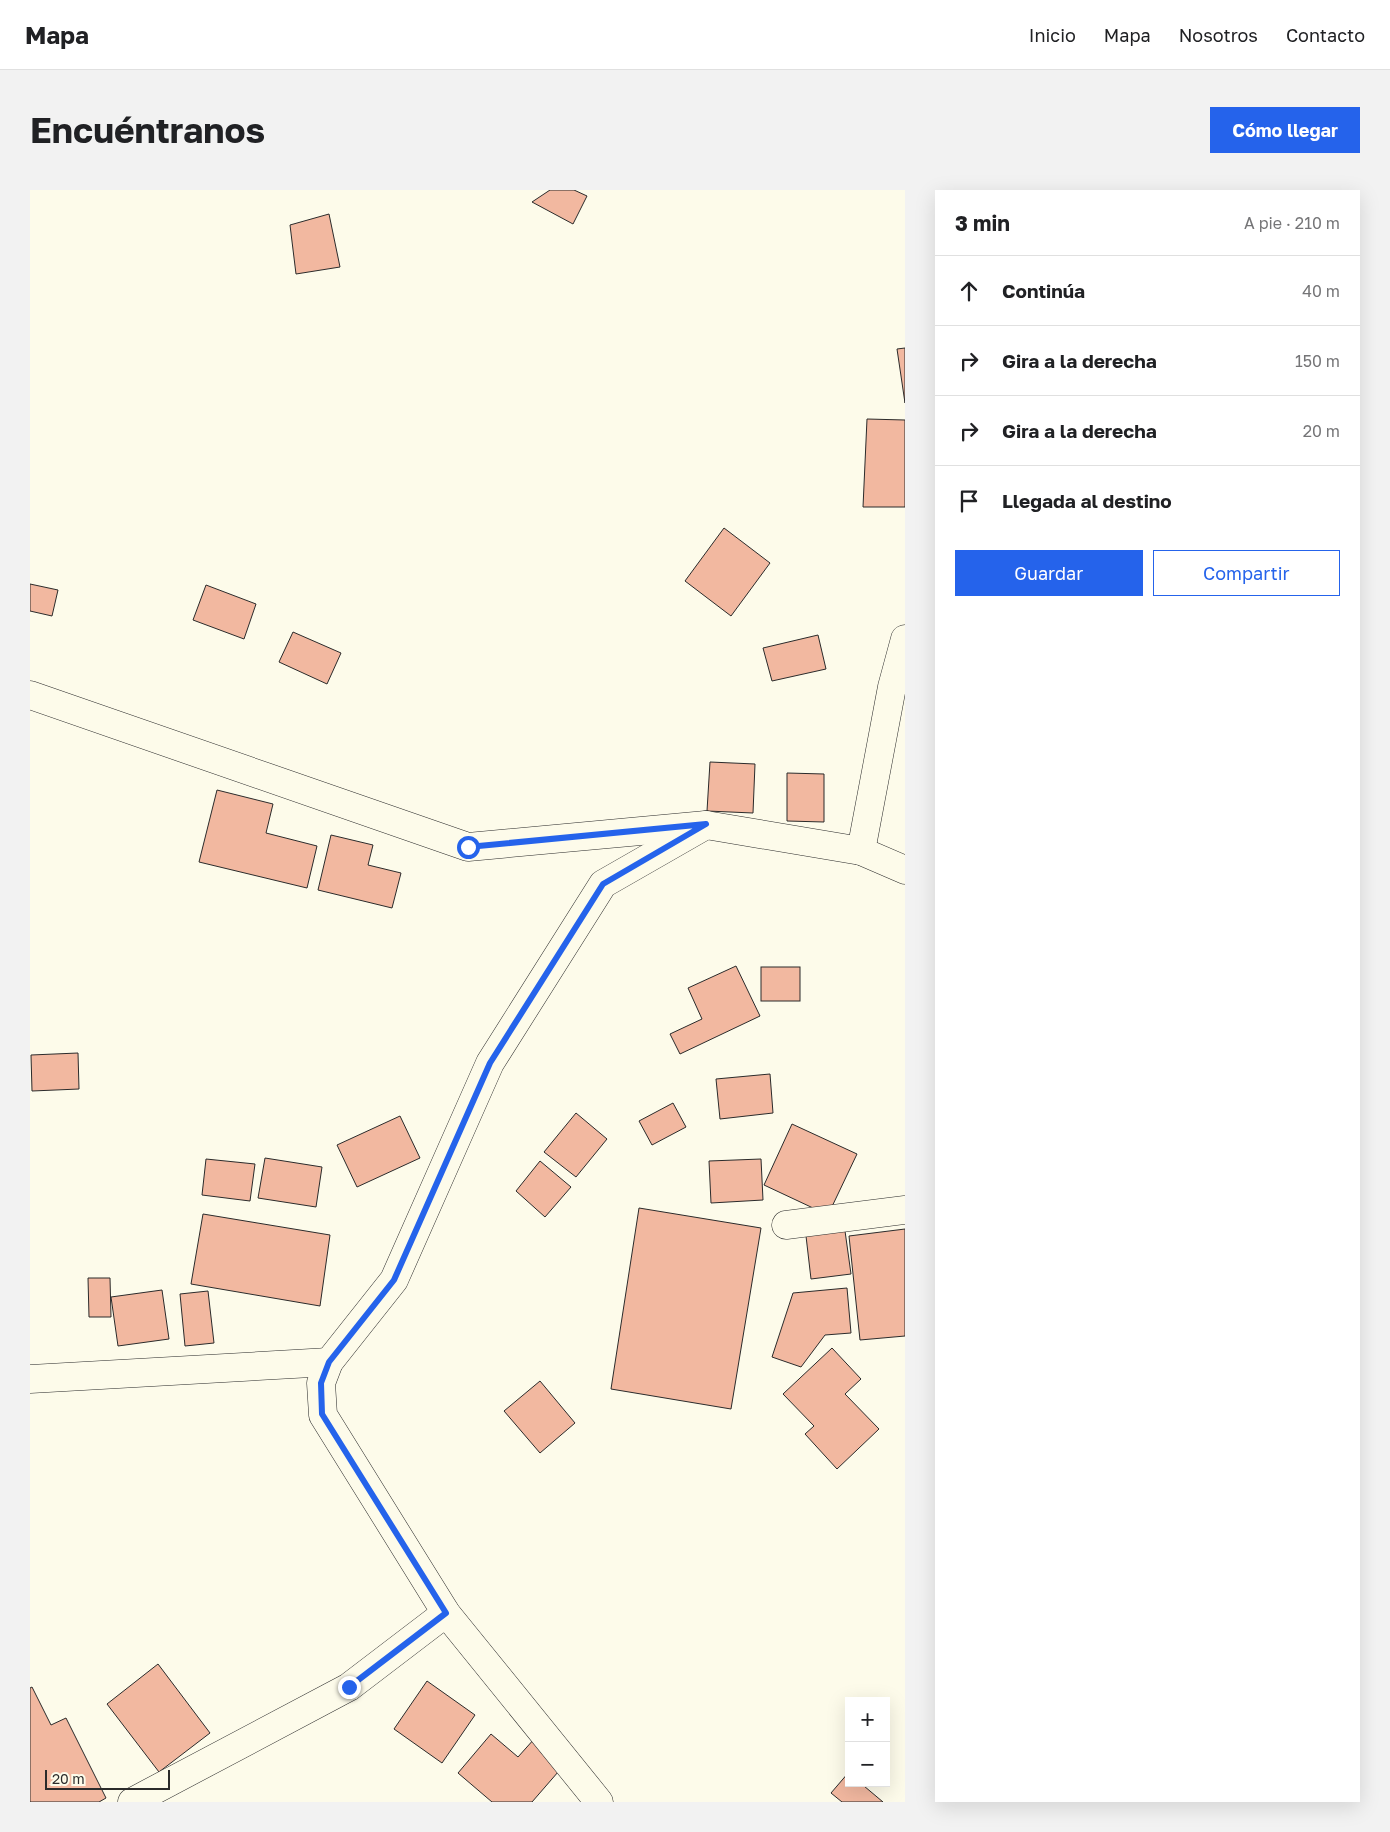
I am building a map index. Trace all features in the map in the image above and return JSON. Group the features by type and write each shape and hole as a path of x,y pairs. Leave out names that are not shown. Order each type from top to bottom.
{"street":[{"path":"861,851 892,687 905,639"},
{"path":"30,695 468,847 706,824 861,851 905,870"},
{"path":"598,1802 446,1613 322,1414 321,1383 329,1362 394,1280 490,1063 603,884 706,824"},
{"path":"786,1225 905,1210"},
{"path":"30,1379 329,1362"},
{"path":"132,1802 349,1687 446,1613"}],"building":[{"path":"550,190 574,190 587,196 573,224 532,202"},
{"path":"329,214 340,267 296,274 290,225"},
{"path":"905,348 905,403 897,349"},
{"path":"867,419 905,420 905,507 863,507"},
{"path":"724,528 770,563 731,616 685,581"},
{"path":"30,584 58,590 52,616 30,611"},
{"path":"206,585 256,604 244,639 193,620"},
{"path":"293,632 341,653 327,684 279,662"},
{"path":"818,635 826,669 772,681 763,648"},
{"path":"710,762 755,764 753,813 707,811"},
{"path":"787,773 824,774 824,822 787,821"},
{"path":"217,790 273,804 266,833 317,846 307,888 199,862"},
{"path":"331,835 373,845 368,865 401,873 392,908 318,890"},
{"path":"736,966 760,1016 680,1054 670,1034 702,1019 688,988"},
{"path":"761,967 800,967 800,1001 761,1001"},
{"path":"78,1053 79,1089 32,1091 31,1055"},
{"path":"770,1074 773,1113 720,1119 716,1079"},
{"path":"673,1103 686,1127 652,1145 639,1121"},
{"path":"576,1113 607,1139 576,1177 544,1152"},
{"path":"400,1116 420,1158 357,1187 337,1145"},
{"path":"792,1124 857,1154 828,1215 764,1185"},
{"path":"265,1158 322,1167 316,1207 258,1198"},
{"path":"206,1159 255,1164 250,1201 202,1195"},
{"path":"761,1159 763,1200 711,1203 709,1161"},
{"path":"540,1161 571,1187 545,1217 516,1191"},
{"path":"639,1208 761,1228 731,1409 611,1389"},
{"path":"203,1214 330,1235 320,1306 191,1284"},
{"path":"905,1229 905,1336 860,1340 849,1236"},
{"path":"845,1231 851,1274 811,1279 806,1236"},
{"path":"88,1278 110,1278 111,1317 89,1317"},
{"path":"847,1288 851,1333 825,1335 801,1367 772,1357 793,1293"},
{"path":"162,1290 169,1339 118,1346 111,1297"},
{"path":"208,1291 214,1343 185,1346 180,1294"},
{"path":"832,1348 861,1379 845,1394 879,1429 837,1469 805,1434 814,1426 783,1394"},
{"path":"540,1381 575,1423 540,1453 504,1411"},
{"path":"158,1664 210,1733 159,1772 107,1704"},
{"path":"427,1681 475,1715 442,1763 394,1729"},
{"path":"32,1687 51,1725 66,1718 106,1798 99,1802 30,1802 30,1688"},
{"path":"491,1734 518,1757 535,1738 565,1764 532,1802 492,1802 458,1773"},
{"path":"845,1777 845,1787 865,1787 883,1802 842,1802 831,1793"}],"route":[{"path":"349,1687 446,1613 322,1414 321,1383 329,1362 394,1280 490,1063 603,884 706,824 468,847"}]}
